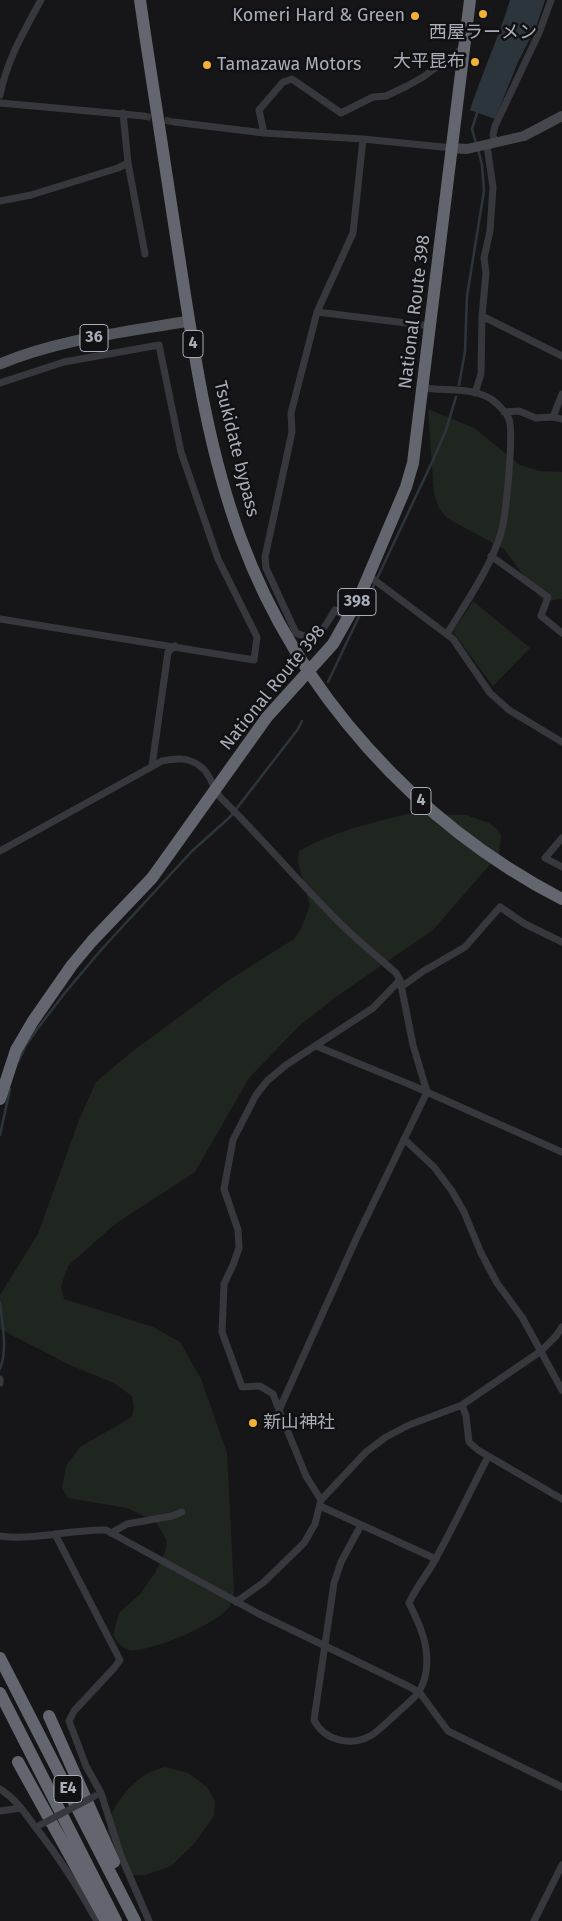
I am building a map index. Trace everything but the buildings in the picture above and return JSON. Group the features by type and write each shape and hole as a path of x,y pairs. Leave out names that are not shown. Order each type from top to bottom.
{"highway":[{"name":"Tsukidate bypass","path":"140,0 189,321 209,426 231,508 259,580 291,642 309,670 360,738 384,765 430,809 499,862 562,899"},
{"name":"National Route 398","path":"0,1099 16,1050 72,965 92,941 152,878 267,717 332,644 372,577 409,479 413,463 424,388 470,0"},
{"name":"E4","path":"0,1658 136,1921"},
{"name":"E4","path":"0,1693 116,1921"},
{"path":"50,1716 136,1921"},
{"path":"18,1762 106,1921"}],"main road":[{"name":"36","path":"0,364 51,348 102,336 189,321"}],"street":[{"path":"0,95 4,74 14,49 41,0"},
{"path":"475,393 481,374 482,316 486,273 484,258 490,231 493,188 488,145 495,126 539,33 551,0"},
{"path":"264,133 259,110 282,82 292,79 341,113 373,97 386,96 423,78 463,48"},
{"path":"0,104 144,116"},
{"path":"123,113 128,164 145,254"},
{"path":"174,122 264,133 363,139 467,149 524,136 562,116"},
{"path":"349,618 335,610 324,628 316,636 306,638 296,633 266,568 265,557 292,432 291,413 317,312 353,233 363,139"},
{"path":"0,201 31,195 128,164"},
{"path":"317,312 431,326"},
{"path":"482,316 562,356"},
{"path":"0,383 64,362 159,345 181,452 218,559 257,637 254,660 0,619"},
{"path":"424,388 475,393 490,399 504,412 508,418 510,429 508,483 501,532 491,556 447,634"},
{"path":"553,417 562,394"},
{"path":"504,412 519,411 536,418 553,417 562,419"},
{"path":"491,556 548,597 541,616 562,633"},
{"path":"372,577 453,639 469,660 490,694 509,710 562,742"},
{"path":"152,766 168,652 175,646"},
{"path":"0,852 162,761 178,757 190,760 210,775 214,791 342,925 396,972 413,1045 427,1092 279,1410"},
{"path":"562,838 545,858 562,867"},
{"path":"436,1559 361,1525 321,1503 306,1476 273,1394 260,1386 242,1388 222,1332 224,1284 238,1248 238,1230 224,1189 233,1140 256,1095 267,1081 286,1065 373,1008 400,984 465,946 500,907 538,931 562,942"},
{"path":"316,1046 427,1092 562,1152"},
{"path":"404,1139 434,1166 452,1191 464,1212 481,1253 497,1283 514,1304 562,1390"},
{"path":"236,1602 264,1582 304,1543 315,1524 321,1503 366,1452 386,1437 409,1425 462,1405 541,1351 562,1327"},
{"path":"462,1405 466,1416 469,1442 488,1457 562,1499"},
{"path":"361,1525 341,1562 334,1583 314,1720 319,1729 328,1736 342,1741 354,1741 372,1736 420,1693 426,1672 428,1655 424,1636 410,1603 415,1589 427,1576 488,1457"},
{"path":"111,1533 127,1524 172,1516 182,1512"},
{"path":"0,1536 15,1538 86,1529 106,1530 236,1602 325,1647 367,1665 420,1693 448,1731 562,1787"},
{"path":"55,1534 120,1660 115,1668 74,1711 69,1721 121,1856 149,1921"},
{"path":"0,1789 8,1794 38,1826 97,1921"},
{"path":"38,1826 98,1795"},
{"path":"0,1811 22,1808"},
{"path":"534,1921 562,1865"}],"shaded area":[{"path":"510,0 545,0 536,27 518,62 495,119 470,110"},
{"path":"428,409 474,428 520,465 539,471 562,472 562,599 546,601 539,596 504,549 447,518 439,508 434,494"},
{"path":"473,601 530,648 493,686 453,632"},
{"path":"407,814 466,815 489,823 501,835 499,854 433,930 337,996 299,1026 249,1078 195,1172 115,1224 68,1266 61,1286 64,1299 153,1327 180,1342 201,1379 227,1453 234,1592 230,1605 223,1614 183,1636 139,1650 124,1648 113,1635 119,1613 140,1594 155,1573 166,1550 167,1541 156,1522 127,1508 68,1498 62,1488 66,1466 80,1447 132,1417 134,1407 132,1396 114,1383 70,1365 0,1329 0,1295 38,1234 79,1120 96,1082 129,1054 229,980 294,939 301,929 310,905 298,862 299,851 338,833"},
{"path":"165,1767 188,1773 207,1787 215,1801 214,1816 193,1845 171,1866 145,1875 129,1875 117,1859 111,1846 108,1833 110,1819 123,1795 136,1782 150,1772"}],"waterway":[{"path":"476,143 472,129 478,110"},
{"path":"459,385 465,351 467,296 484,191 482,165 478,149"},
{"path":"328,682 434,458 446,430 456,397"},
{"path":"18,1062 26,1045 64,994 101,950 192,851 230,817 298,729 302,721"},
{"path":"0,1135 10,1089"},
{"path":"0,1302 4,1345 0,1369"}],"tunnel":[{"path":"144,116 174,122"}],"place":[{"name":"西屋ラーメン","path":"483,14"},
{"name":"Komeri Hard & Green","path":"415,16"},
{"name":"大平昆布","path":"475,62"},
{"name":"Tamazawa Motors","path":"207,65"},
{"name":"新山神社","path":"253,1423"}]}
